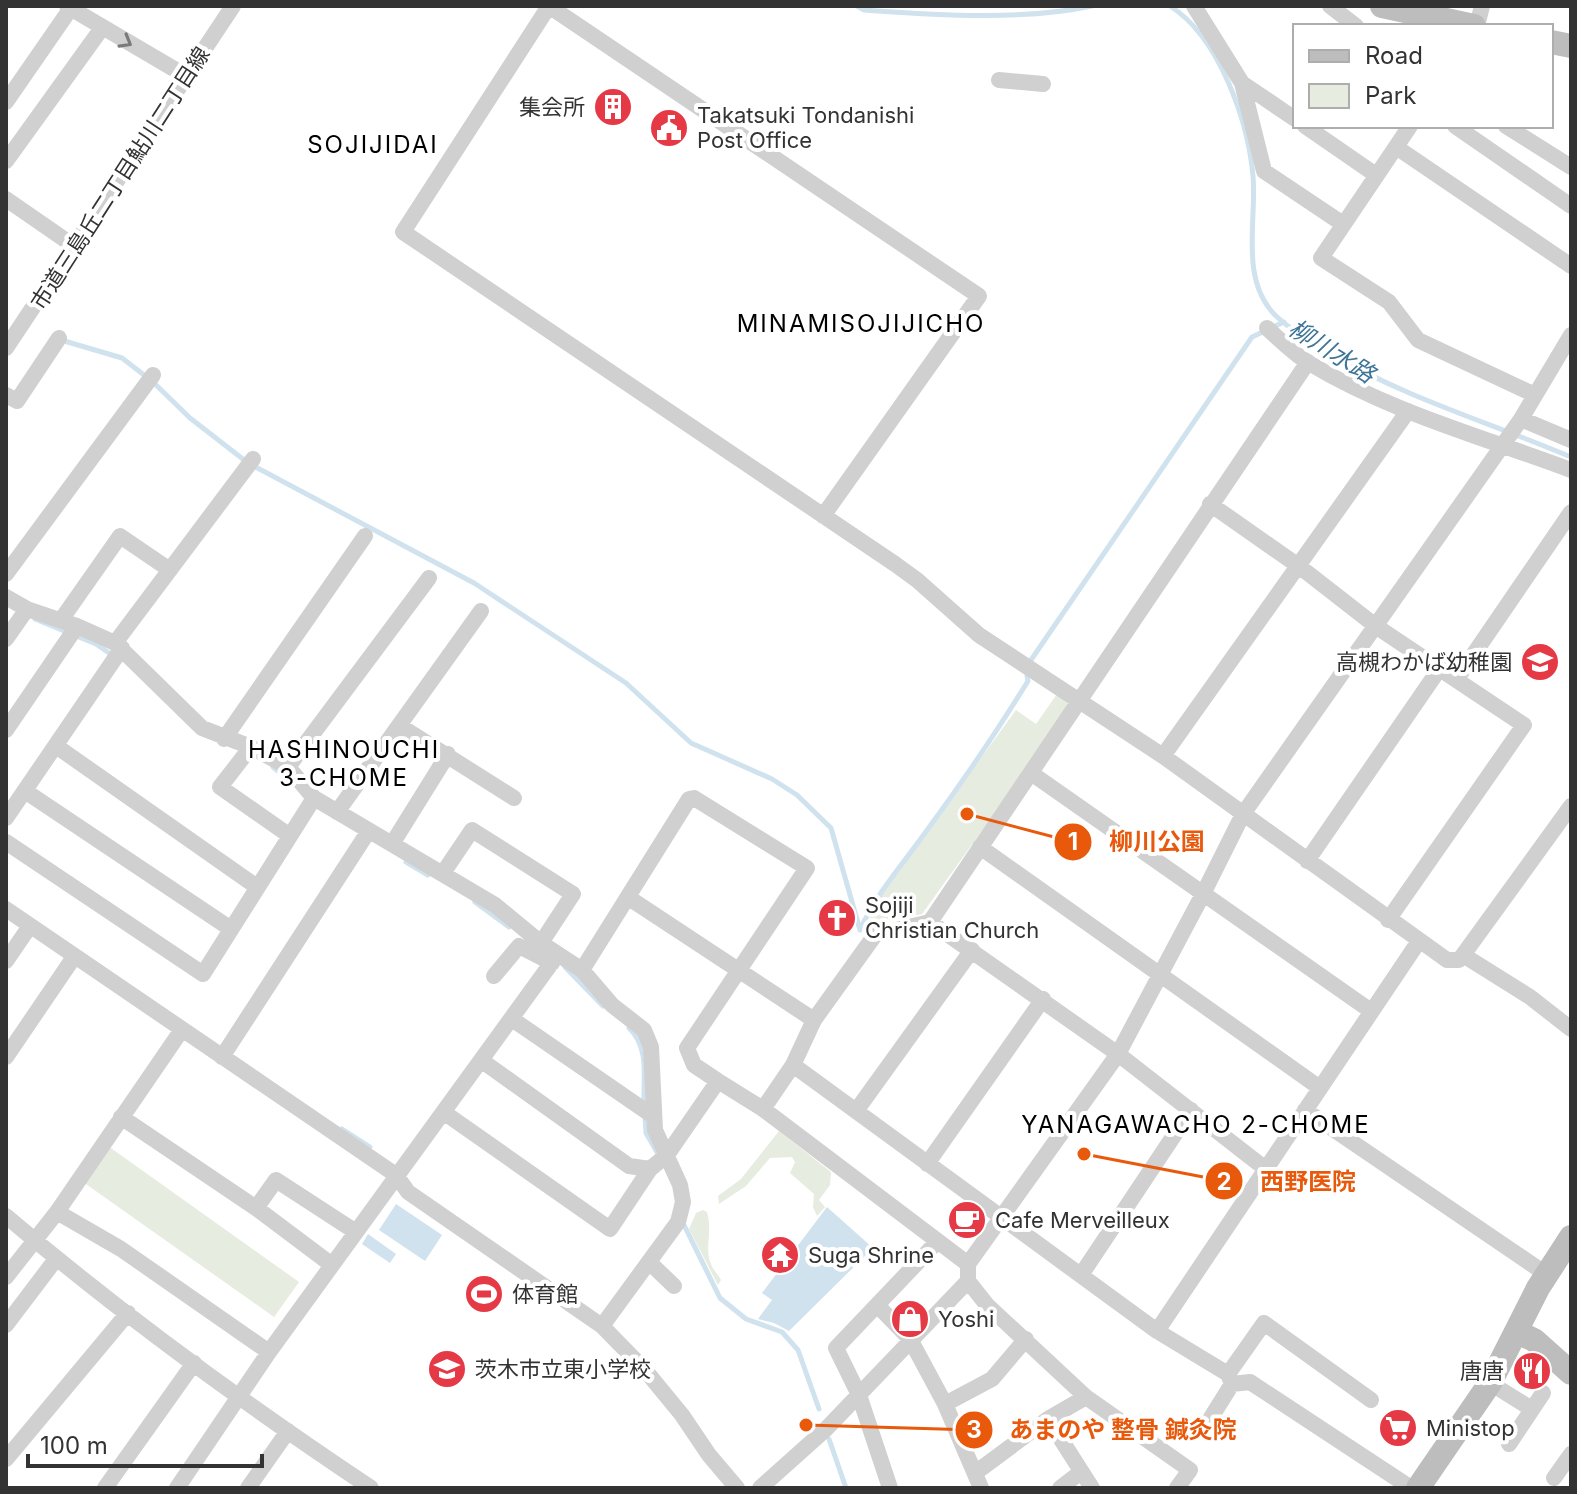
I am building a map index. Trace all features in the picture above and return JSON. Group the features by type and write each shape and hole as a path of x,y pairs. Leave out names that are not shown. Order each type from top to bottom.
{"main road":[{"path":"1382,6 1467,24"},
{"path":"1418,1488 1490,1383 1546,1274 1571,1237"},
{"path":"1517,1332 1534,1340 1571,1373"}],"street":[{"name":"市道三島丘二丁目鮎川二丁目線","path":"6,348 233,6"},
{"path":"823,516 979,296 549,6 403,232 917,580 979,635 1163,756 1447,960 1459,960 1571,806"},
{"path":"1194,6 1242,83 1264,171 1343,224"},
{"path":"1330,6 1353,24"},
{"path":"6,102 69,7 90,12 102,28 186,76"},
{"path":"6,161 102,28"},
{"path":"999,76 1043,84"},
{"path":"1242,83 1293,118"},
{"path":"1308,128 1376,175"},
{"path":"1409,128 1321,258 1389,302 1418,340 1535,395"},
{"path":"1458,128 1571,206"},
{"path":"1509,128 1571,167"},
{"path":"1396,147 1571,266"},
{"path":"6,199 74,246"},
{"path":"1267,328 1308,362 1408,411 1505,442 1571,470"},
{"path":"6,395 17,401 59,338"},
{"path":"760,1488 859,1395 968,1273 1000,1217 1118,1054 1243,814 1505,442 1569,342"},
{"path":"763,1109 793,1065 814,1020 875,935 930,922 1308,362"},
{"path":"6,574 153,375"},
{"path":"1163,756 1408,411"},
{"path":"1519,421 1571,440"},
{"path":"6,818 170,570 253,459"},
{"path":"1210,504 1377,627 1524,725 1388,920"},
{"path":"1456,680 1571,512"},
{"path":"6,730 120,536 170,570"},
{"path":"224,739 365,536"},
{"path":"288,767 429,578"},
{"path":"6,597 27,609 69,623 118,646 202,728 251,747 288,767 314,798 495,905 555,958"},
{"path":"6,639 27,609"},
{"path":"337,812 481,611"},
{"path":"1307,861 1440,668"},
{"path":"400,726 514,798"},
{"path":"56,746 257,887"},
{"path":"251,747 220,787 290,836"},
{"path":"392,844 448,754"},
{"path":"1031,773 1371,1011"},
{"path":"25,791 231,929"},
{"path":"6,842 203,974 314,798"},
{"path":"582,970 689,799 694,798 807,868 687,1048 694,1065 763,1109 937,1242 968,1273 987,1305 1086,1397 1190,1470 1177,1488"},
{"path":"443,873 472,830 573,894 541,943"},
{"path":"222,1057 368,832"},
{"path":"980,847 1320,1088"},
{"path":"629,898 814,1020"},
{"path":"6,909 396,1175 408,1192 602,1326 645,1370 737,1488"},
{"path":"930,922 1118,1054 1267,1170"},
{"path":"6,961 30,926"},
{"path":"1157,1331 1419,941"},
{"path":"494,976 519,946 582,970 612,1005 644,1030 651,1047 655,1130 680,1185 683,1202 678,1222 602,1326"},
{"path":"856,1111 972,950"},
{"path":"1463,955 1530,997 1571,1029"},
{"path":"6,1057 74,957"},
{"path":"177,1488 269,1352 555,958"},
{"path":"927,1164 1043,999"},
{"path":"512,1019 653,1116"},
{"path":"6,1277 57,1212 181,1031"},
{"path":"485,1063 629,1166 650,1169"},
{"path":"793,1065 1157,1331 1230,1379 1250,1382 1411,1488"},
{"path":"449,1116 610,1229 650,1169 667,1155 718,1081"},
{"path":"1081,1275 1191,1110"},
{"path":"1305,1110 1546,1274"},
{"path":"121,1117 256,1208 332,1265"},
{"path":"256,1208 276,1180 356,1232"},
{"path":"57,1212 121,1249 269,1352"},
{"path":"6,1216 56,1259 239,1397 371,1488"},
{"path":"890,1488 859,1395 836,1348 937,1242"},
{"path":"6,1325 56,1259"},
{"path":"649,1262 674,1286"},
{"path":"877,1305 910,1339 945,1404 978,1480 1048,1419 1086,1397"},
{"path":"6,1459 128,1313"},
{"path":"1207,1424 1264,1323 1371,1400"},
{"path":"945,1404 992,1379 1026,1339"},
{"path":"105,1488 194,1363"},
{"path":"1490,1383 1532,1409"},
{"path":"1509,1444 1543,1393"},
{"path":"1048,1419 1092,1488"},
{"path":"248,1488 288,1431"},
{"path":"1554,1478 1571,1454"},
{"path":"1060,1488 1081,1472"}],"green space":[{"path":"1057,694 1068,702 1070,708 922,914 868,924 874,905 1016,710 1036,724"},
{"path":"779,1131 831,1172 830,1185 819,1200 825,1207 817,1216 813,1207 814,1194 790,1173 795,1162 792,1157 770,1158 746,1186 719,1204 718,1196 741,1179"},
{"path":"108,1146 299,1282 274,1317 83,1182"},
{"path":"703,1210 709,1219 708,1252 721,1280 718,1285 689,1229 696,1213"}],"water":[{"path":"396,1204 442,1235 425,1261 379,1230"},
{"path":"827,1207 873,1248 789,1331 758,1319 772,1300 762,1293"},
{"path":"368,1234 396,1254 390,1263 362,1244"}],"waterway":[{"name":"柳川水路","path":"857,6 864,10 979,16 1037,14 1092,6"},
{"name":"柳川水路","path":"1170,6 1203,38 1228,82 1237,106 1245,130 1253,176 1252,249 1257,285 1276,316 1317,346 1389,384 1571,457"},
{"path":"1031,660 1252,337 1284,322"},
{"path":"61,340 122,358 153,382 190,418 248,463 474,583 626,683 691,743 772,779 797,795 831,828 860,930 882,892 991,739 1028,681 1027,676"},
{"path":"35,619 96,644 109,653"},
{"path":"273,767 290,781"},
{"path":"406,862 428,875"},
{"path":"475,902 509,927"},
{"path":"565,967 603,1006"},
{"path":"629,1028 643,1054 644,1105"},
{"path":"645,1115 646,1133 658,1154"},
{"path":"342,1129 370,1147"},
{"path":"684,1225 720,1298 746,1319 782,1332 798,1350 819,1409"},
{"path":"829,1439 846,1488"}],"place":[{"name":"集会所","path":"613,107"},
{"name":"Takatsuki Tondanishi Post Office","path":"669,128"},
{"name":"高槻わかば幼稚園","path":"1540,662"},
{"name":"柳川公園","path":"967,814"},
{"name":"Sojiji Christian Church","path":"837,918"},
{"name":"西野医院","path":"1084,1154"},
{"name":"Cafe Merveilleux","path":"967,1220"},
{"name":"Suga Shrine","path":"780,1255"},
{"name":"体育館","path":"484,1294"},
{"name":"Yoshi","path":"910,1319"},
{"name":"茨木市立東小学校","path":"447,1369"},
{"name":"唐唐","path":"1532,1371"},
{"name":"あまのや 整骨 鍼灸院","path":"806,1425"},
{"name":"Ministop","path":"1398,1428"}],"district":[{"name":"SOJIJIDAI","path":"373,144"},
{"name":"MINAMISOJIJICHO","path":"861,323"},
{"name":"HASHINOUCHI 3-CHOME","path":"344,763"},
{"name":"YANAGAWACHO 2-CHOME","path":"1196,1124"}]}
